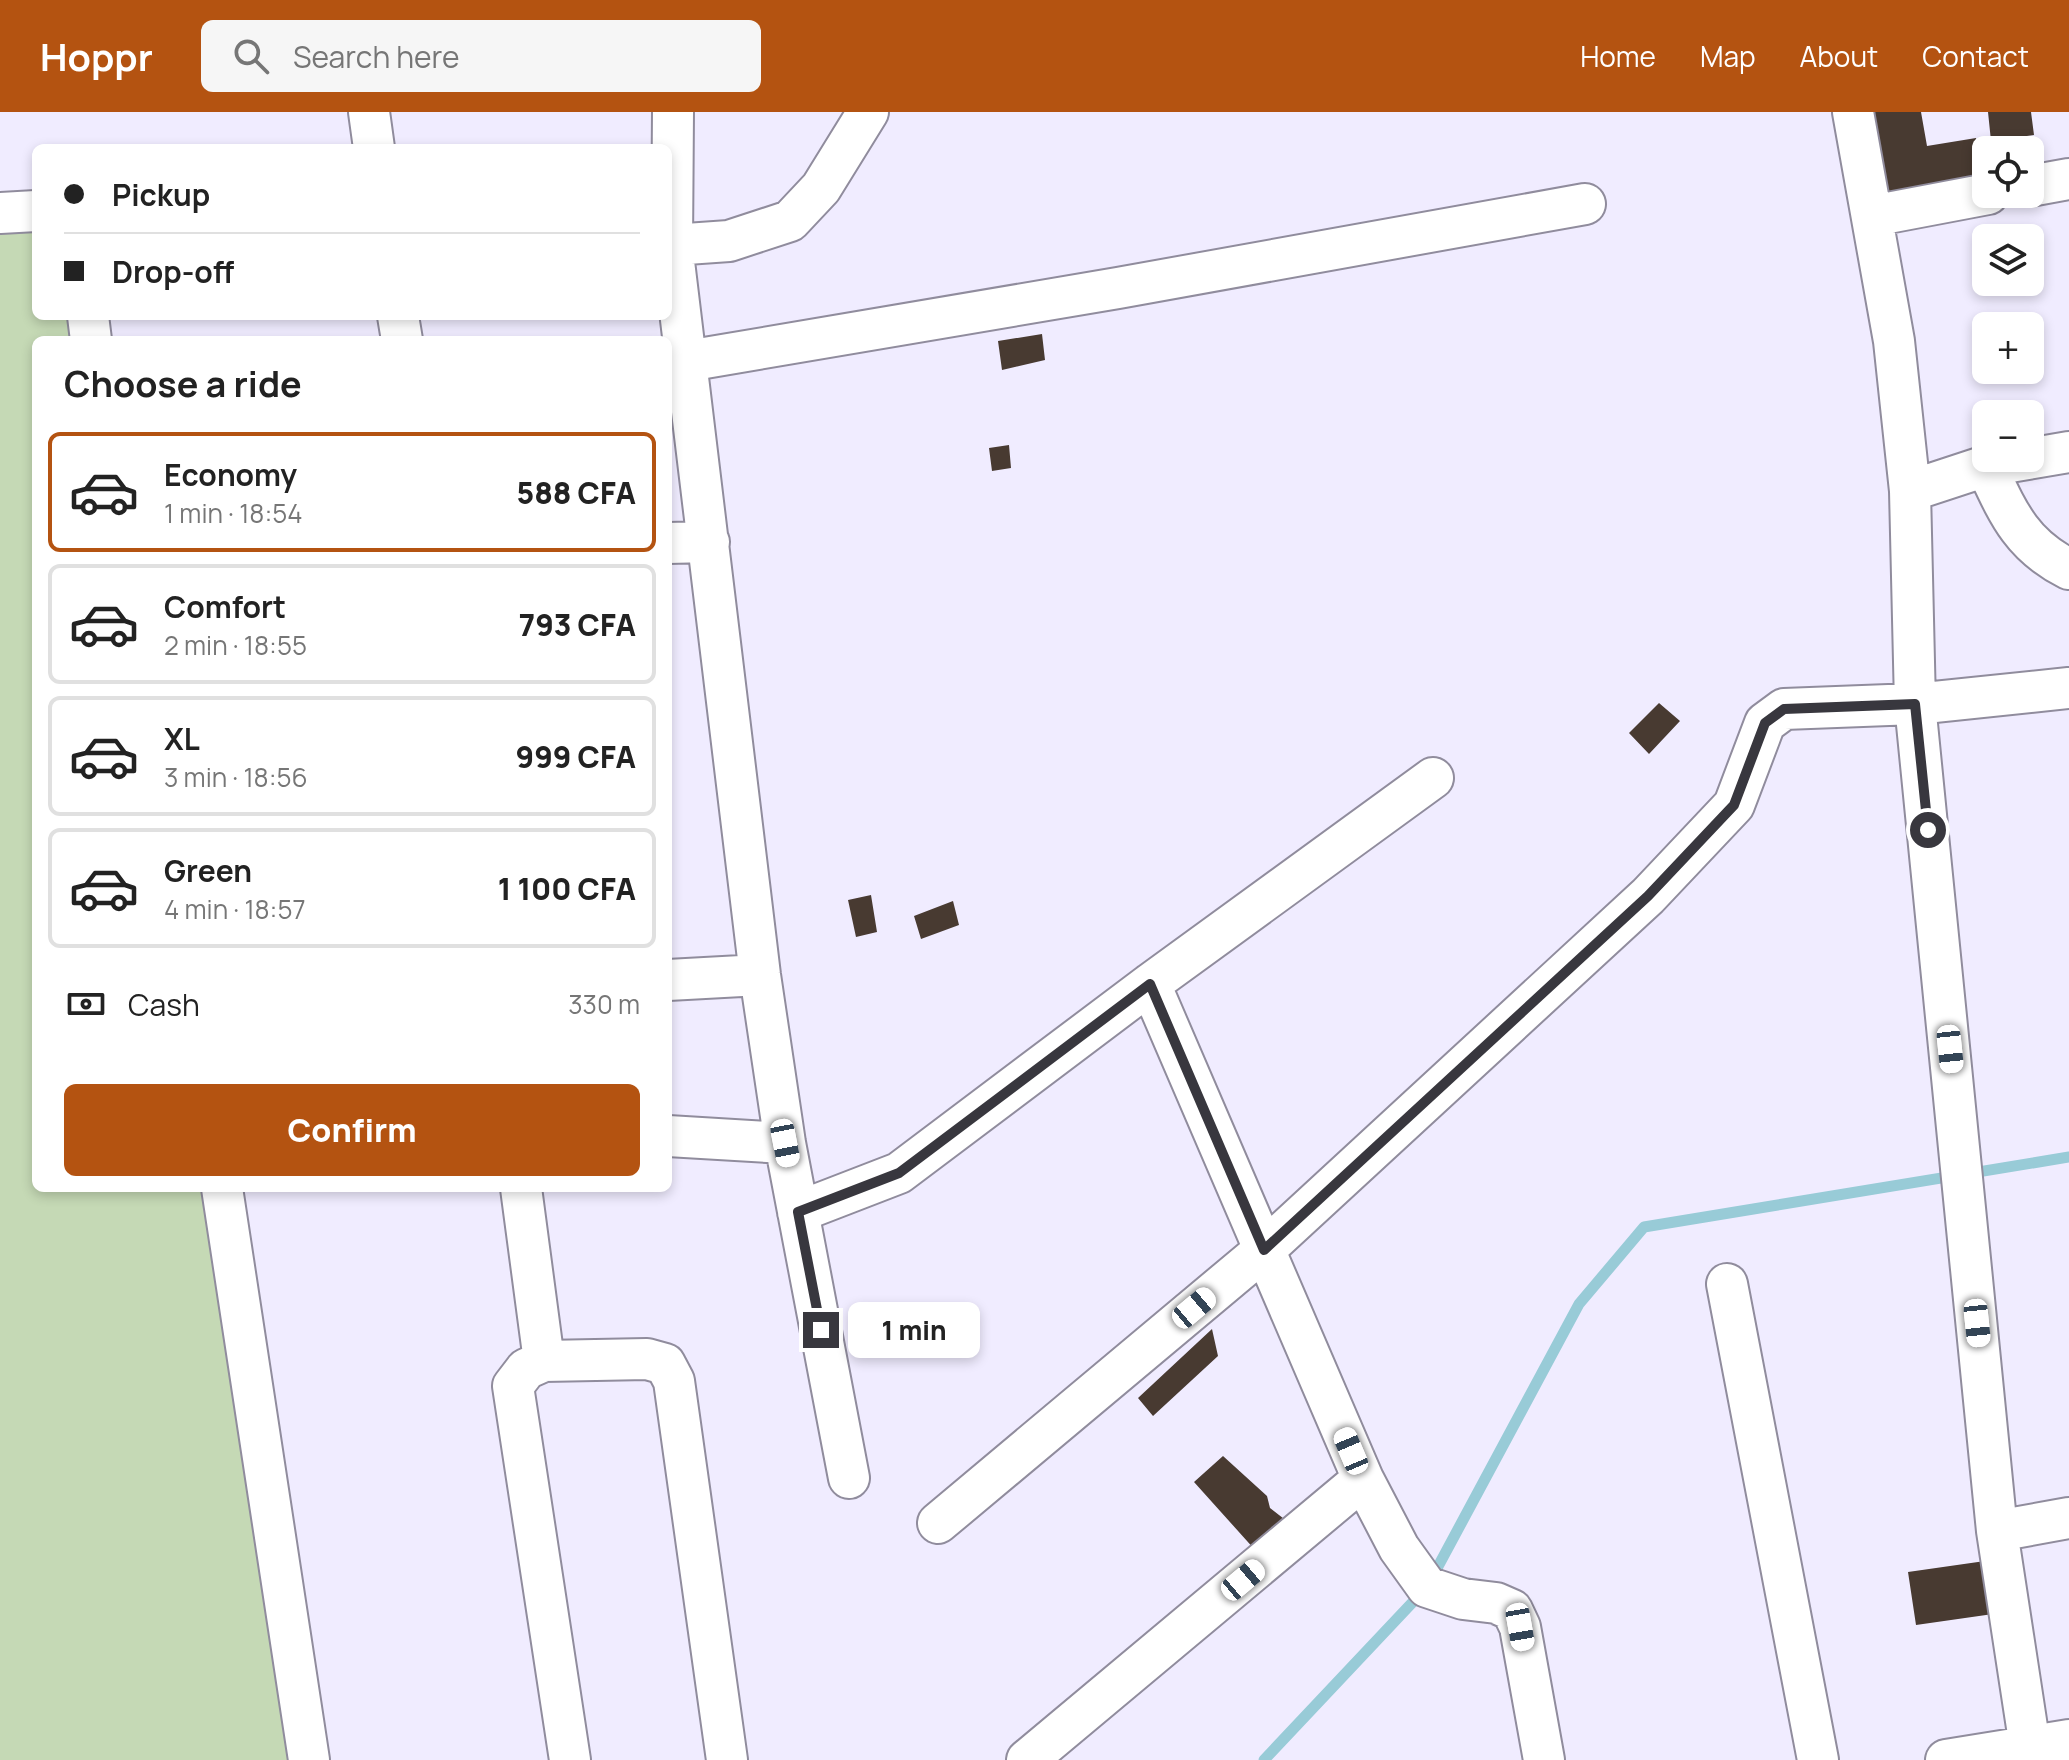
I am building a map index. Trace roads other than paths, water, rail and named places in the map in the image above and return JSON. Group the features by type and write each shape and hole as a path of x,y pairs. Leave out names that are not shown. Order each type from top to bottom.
{"street":[{"path":"369,112 373,144"},
{"path":"672,144 673,112"},
{"path":"849,1478 785,1143 760,975 672,245 729,241 790,221 821,188 868,112"},
{"path":"1853,112 1894,341 1910,491 1915,704 1997,1531 2031,1754"},
{"path":"2044,183 2069,179"},
{"path":"1872,216 1972,197"},
{"path":"687,361 1585,204"},
{"path":"0,213 32,211"},
{"path":"2044,456 2069,452"},
{"path":"1910,491 1972,471"},
{"path":"1989,472 2008,514 2043,556 2069,569"},
{"path":"672,543 709,542"},
{"path":"938,1523 1264,1250 1648,896 1734,805 1765,723 1784,709 1915,704 2069,688"},
{"path":"798,1212 899,1173 1150,984 1433,778"},
{"path":"672,980 760,975"},
{"path":"1150,984 1363,1479 1399,1548 1427,1587 1463,1599 1496,1603 1512,1610 1520,1627 1544,1760"},
{"path":"672,1136 785,1143"},
{"path":"223,1192 309,1760"},
{"path":"522,1192 544,1361"},
{"path":"1727,1284 1818,1760"},
{"path":"570,1760 513,1386 526,1369 544,1361 647,1359 665,1364 674,1381 727,1760"},
{"path":"1027,1760 1363,1479"},
{"path":"1997,1531 2069,1518"},
{"path":"1946,1760 2031,1754 2069,1740"}],"waterway":[{"path":"1264,1760 1427,1587 1579,1304 1644,1227 2069,1157"}]}
